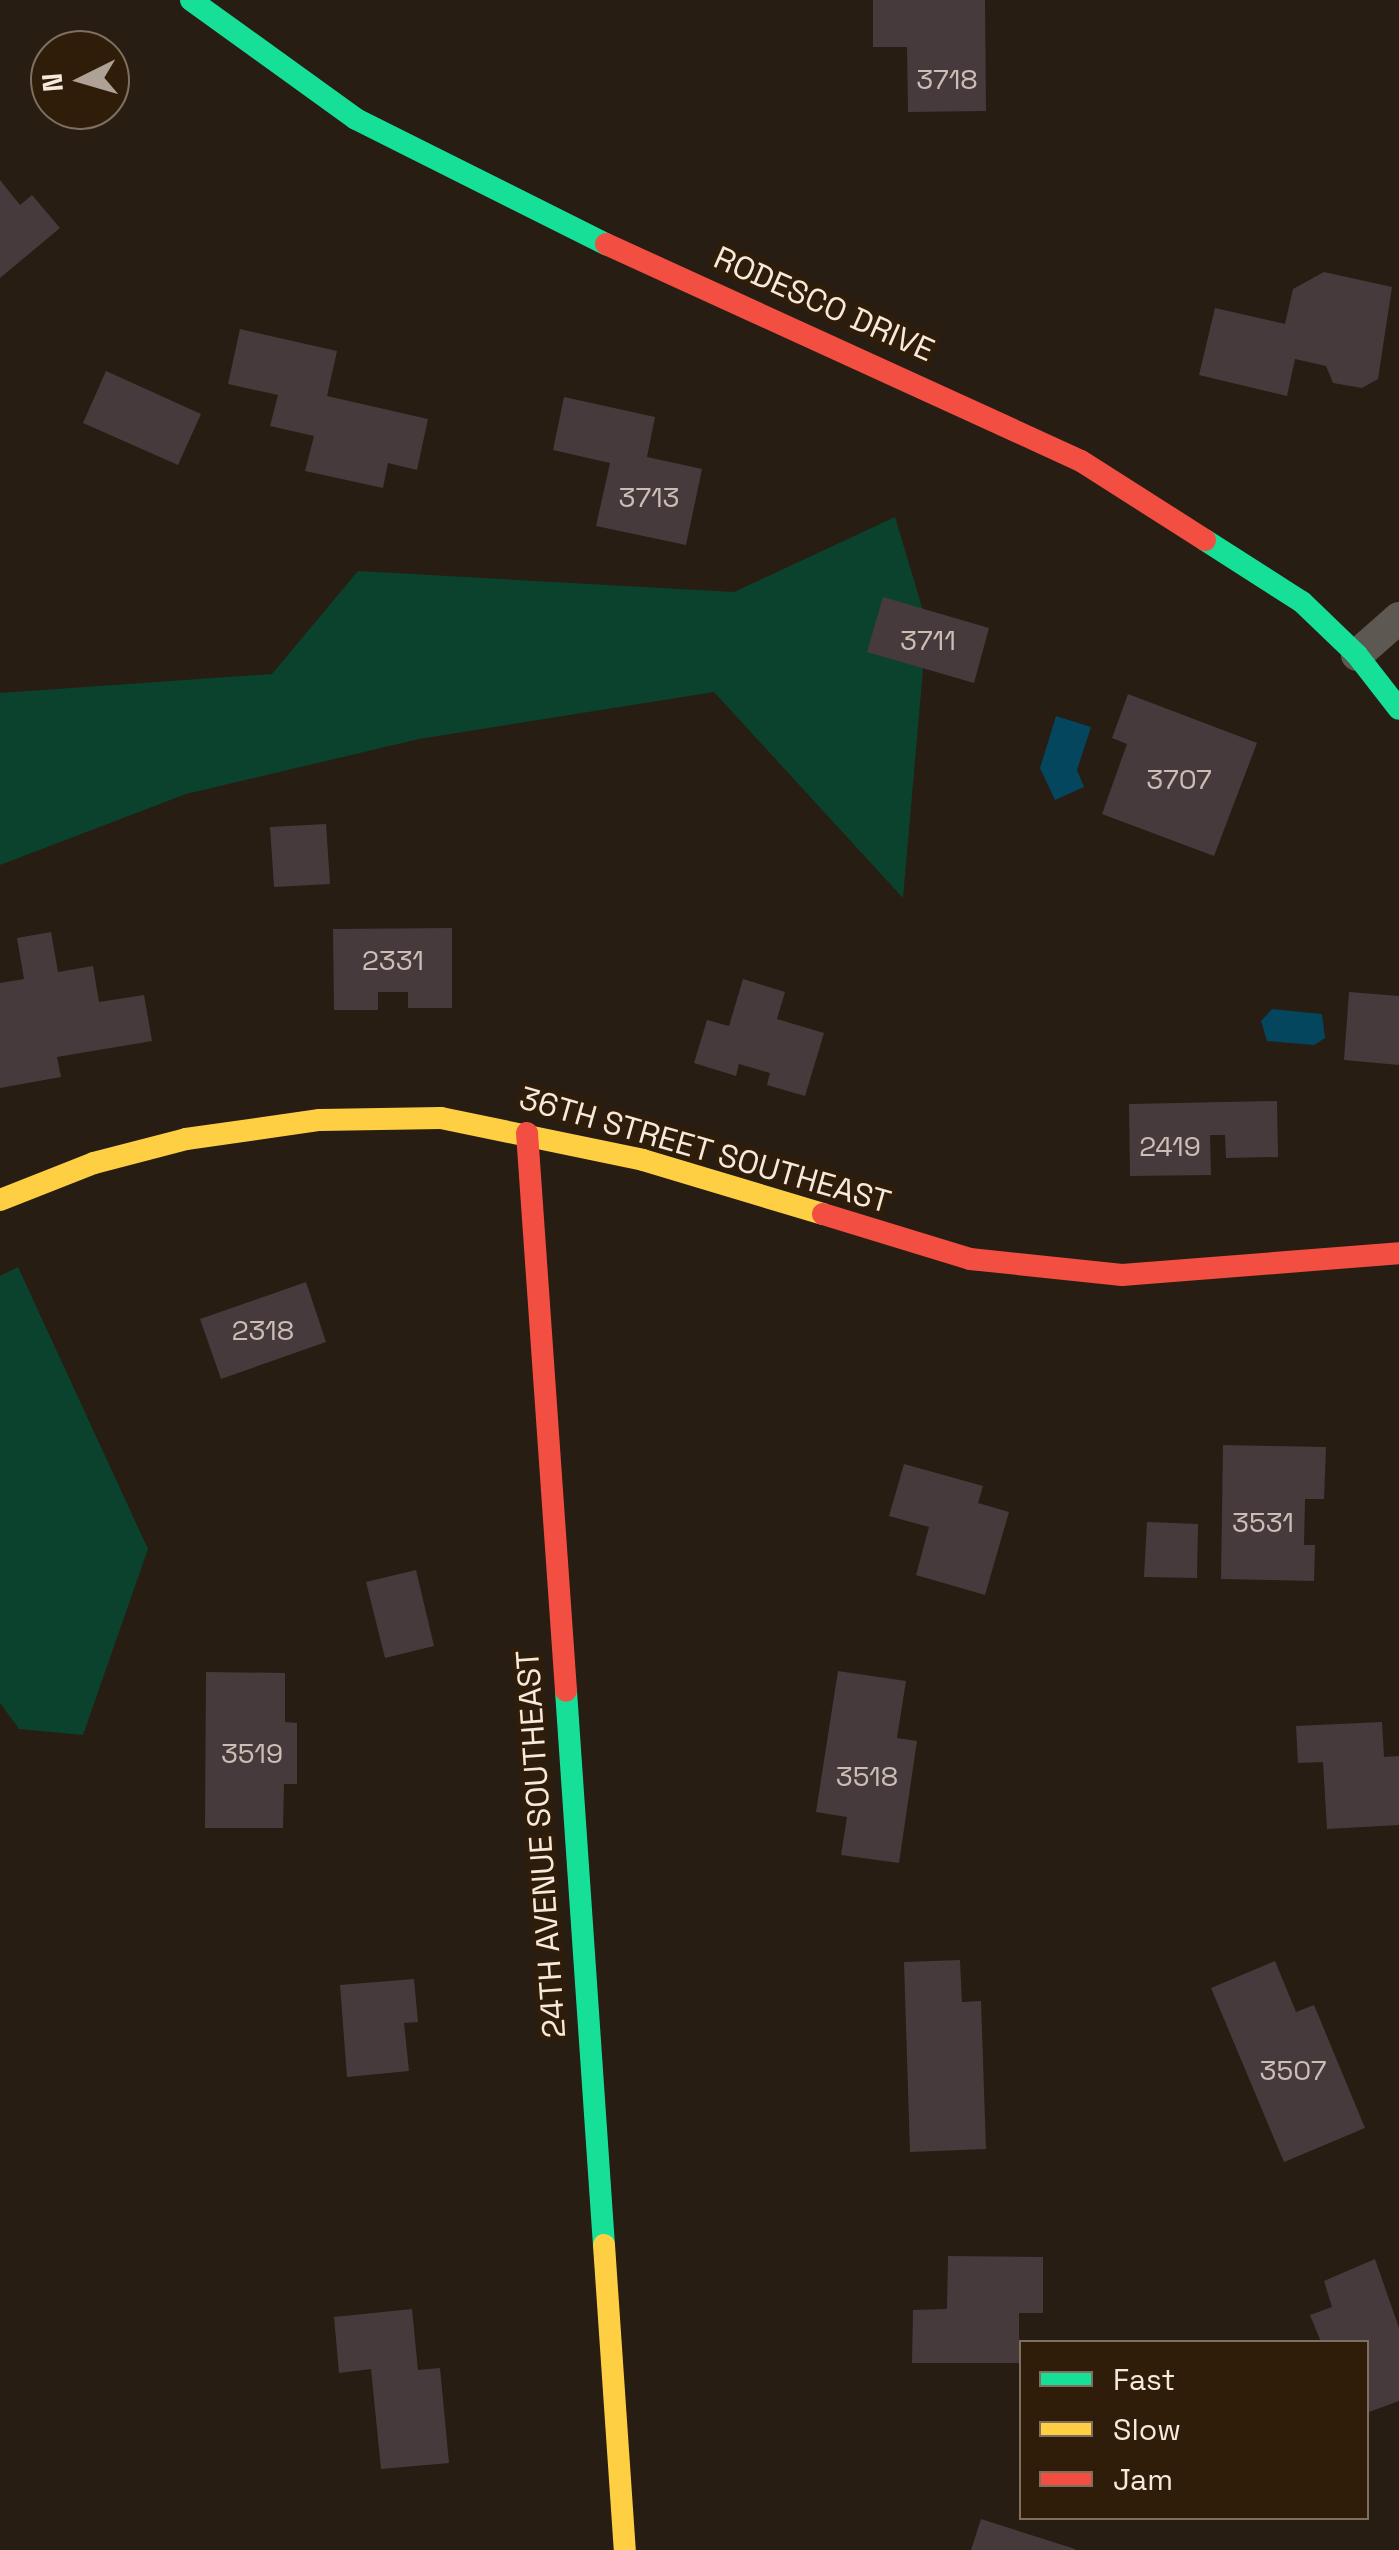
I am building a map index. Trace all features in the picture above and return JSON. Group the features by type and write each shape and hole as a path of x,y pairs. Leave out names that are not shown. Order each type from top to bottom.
{"street":[{"name":"RODESCO DRIVE","path":"191,0 356,119 526,206 1081,461 1302,602 1358,654 1399,709"},
{"path":"1358,654 1399,618"},
{"name":"36TH STREET SOUTHEAST","path":"0,1200 94,1163 186,1139 305,1122 440,1118 643,1160 970,1259 1017,1267 1122,1276 1399,1253"},
{"name":"24TH AVENUE SOUTHEAST","path":"527,1133 625,2550"}],"green space":[{"path":"895,517 927,624 903,898 714,692 419,739 186,794 0,865 0,693 272,674 358,571 734,592"},
{"path":"18,1267 148,1549 83,1735 19,1729 0,1703 0,1276"}],"water":[{"path":"1056,716 1091,727 1077,770 1084,787 1055,800 1040,768"},
{"path":"1272,1009 1322,1014 1325,1038 1314,1045 1267,1041 1261,1021"}],"building":[{"path":"873,0 985,0 986,111 908,112 907,47 873,47"},
{"path":"0,180 20,205 32,195 60,228 0,278"},
{"path":"1324,272 1392,287 1378,379 1362,388 1333,383 1326,366 1295,359 1287,396 1199,375 1215,308 1285,324 1293,289"},
{"path":"240,329 337,351 327,396 428,419 417,470 388,463 383,488 305,471 314,436 270,426 278,395 228,384"},
{"path":"106,371 201,414 178,465 83,423"},
{"path":"564,397 655,417 647,457 702,469 686,545 596,526 610,463 553,450"},
{"path":"883,597 989,628 974,683 867,652"},
{"path":"1128,694 1257,743 1214,856 1102,814 1127,744 1112,738"},
{"path":"326,824 330,884 274,887 270,827"},
{"path":"452,928 452,1008 408,1008 408,992 378,992 378,1010 334,1010 333,929"},
{"path":"51,932 58,972 93,966 99,1002 144,995 152,1041 57,1057 61,1077 0,1088 0,983 24,979 17,938"},
{"path":"743,979 785,992 777,1019 824,1033 805,1096 767,1085 770,1073 739,1064 736,1076 694,1063 707,1020 729,1026"},
{"path":"1349,992 1399,996 1399,1065 1344,1060"},
{"path":"1277,1101 1278,1157 1226,1158 1225,1135 1210,1135 1211,1175 1130,1176 1129,1104"},
{"path":"306,1282 326,1342 221,1379 200,1319"},
{"path":"1223,1445 1326,1447 1324,1499 1305,1499 1304,1545 1315,1545 1314,1581 1221,1579"},
{"path":"904,1464 983,1486 978,1503 1009,1512 985,1595 916,1575 929,1527 889,1516"},
{"path":"1147,1522 1198,1524 1197,1578 1144,1577"},
{"path":"416,1570 434,1646 385,1658 366,1582"},
{"path":"838,1671 906,1681 897,1738 917,1741 899,1863 841,1855 847,1817 816,1812"},
{"path":"206,1672 285,1673 285,1722 297,1723 297,1784 284,1784 283,1828 205,1828"},
{"path":"1382,1722 1384,1757 1399,1756 1399,1825 1327,1829 1323,1762 1298,1763 1296,1726"},
{"path":"960,1960 962,2002 981,2001 986,2149 910,2152 904,1962"},
{"path":"1275,1961 1296,2012 1314,2005 1365,2128 1284,2162 1211,1988"},
{"path":"414,1979 418,2022 404,2023 409,2071 347,2077 340,1985"},
{"path":"948,2256 1043,2257 1043,2313 1019,2313 1019,2363 912,2363 913,2310 947,2309"},
{"path":"1375,2259 1399,2328 1399,2401 1369,2412 1369,2340 1320,2340 1310,2315 1332,2307 1324,2281"},
{"path":"412,2309 418,2370 440,2368 449,2463 381,2469 371,2369 339,2373 334,2317"},
{"path":"981,2519 1075,2549 1075,2550 971,2550"}],"traffic: fast":[{"path":"191,0 356,119 606,244"},
{"path":"1205,540 1302,602 1357,655 1399,709"},
{"path":"566,1691 604,2245"}],"traffic: slow":[{"path":"0,1200 94,1163 186,1139 320,1120 441,1118 643,1160 823,1214"},
{"path":"604,2245 625,2550"}],"traffic: jam":[{"path":"606,244 1081,461 1205,540"},
{"path":"527,1133 566,1691"},
{"path":"823,1214 970,1259 1122,1275 1399,1253"}]}
